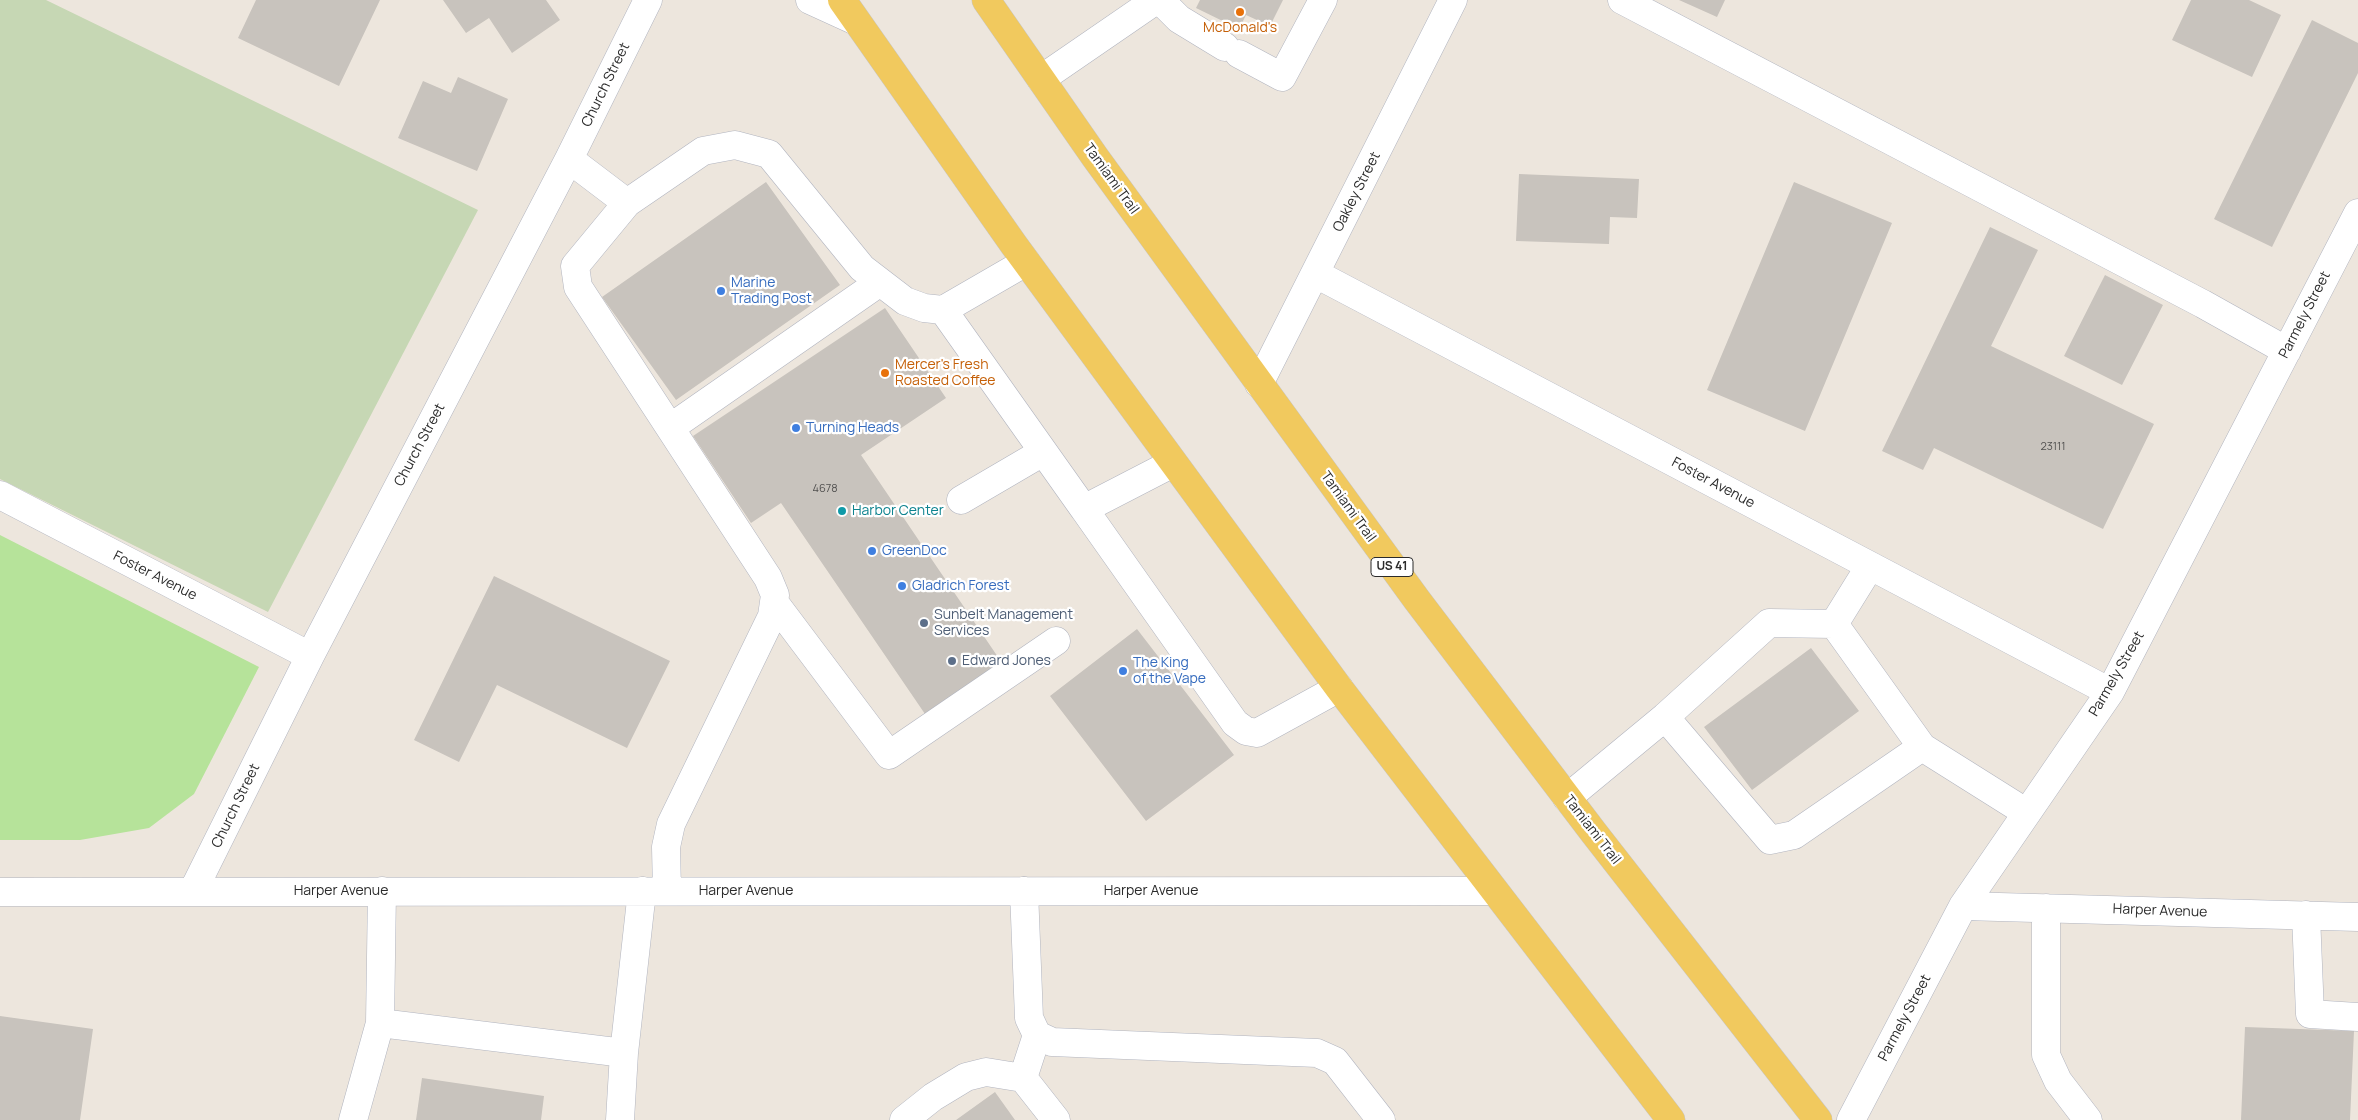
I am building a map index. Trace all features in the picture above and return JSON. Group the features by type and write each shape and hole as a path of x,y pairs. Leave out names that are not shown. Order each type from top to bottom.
{"main road":[{"name":"Tamiami Trail","path":"986,0 1258,384 1416,600 1818,1120"},
{"path":"849,10 1026,262 1339,688 1493,891 1671,1120"}],"street":[{"name":"Church Street","path":"194,891 310,656 569,159 648,0"},
{"path":"810,0 849,10"},
{"path":"1041,79 1158,0 1179,19 1232,51 1282,77 1323,0"},
{"name":"Oakley Street","path":"1258,384 1316,274 1454,0"},
{"path":"1622,0 2203,304 2286,351"},
{"path":"620,1120 624,1054 654,891 671,824 772,616 776,595 768,578 578,287 575,266 627,203 703,151 735,145 769,154 862,268 906,301 924,308 943,310 1026,262"},
{"path":"569,159 627,203"},
{"name":"Parmely Street","path":"1851,1120 1963,906 2110,692 2358,213"},
{"name":"Foster Avenue","path":"1316,274 2110,692"},
{"path":"670,428 880,282"},
{"path":"943,310 1235,723 1246,730 1256,733 1339,688"},
{"path":"961,500 1043,452"},
{"path":"1084,509 1173,463"},
{"name":"Foster Avenue","path":"0,495 310,656"},
{"path":"1834,624 1870,566"},
{"path":"774,602 889,755 1056,641"},
{"path":"1568,798 1665,717 1769,624 1834,624"},
{"path":"1834,624 1922,747 2027,813"},
{"path":"1665,717 1770,840 1794,835 1922,747"},
{"path":"353,1120 380,1023 382,891"},
{"path":"1024,891 1029,1018 1037,1035 1052,1042 1317,1052 1336,1061 1381,1120"},
{"name":"Harper Avenue","path":"0,892 1493,891"},
{"name":"Harper Avenue","path":"1963,906 2358,917"},
{"path":"2046,908 2046,1055 2058,1081 2088,1120"},
{"path":"2306,915 2310,1014 2358,1016"},
{"path":"380,1023 624,1054"},
{"path":"1023,1078 1037,1035"},
{"path":"904,1120 933,1097 966,1076 986,1072 1023,1078 1056,1120"}],"green space":[{"path":"0,0 46,0 478,210 268,612 0,479"},
{"path":"0,535 259,667 194,794 149,828 80,840 0,840"}],"building":[{"path":"256,0 380,0 339,86 238,38"},
{"path":"443,0 546,0 560,20 512,53 489,18 466,33"},
{"name":"McDonald's","path":"1200,0 1283,0 1270,26 1246,15 1239,29 1196,8"},
{"path":"1679,0 1725,0 1717,17"},
{"path":"2191,0 2249,0 2281,15 2252,77 2172,40"},
{"path":"2312,20 2358,43 2358,73 2272,247 2214,219"},
{"path":"458,77 508,99 477,171 398,138 423,81 451,93"},
{"path":"1519,174 1639,179 1637,218 1610,217 1609,244 1516,241"},
{"name":"Marine Trading Post","path":"766,182 840,285 676,400 602,297"},
{"path":"1794,182 1892,223 1805,431 1707,390"},
{"path":"1990,227 2038,250 1991,346 2154,424 2103,529 1934,448 1923,470 1882,451"},
{"path":"2105,275 2163,305 2122,385 2064,356"},
{"name":"Harbor Center","path":"885,308 946,398 861,455 1002,663 925,714 781,503 751,523 693,436"},
{"path":"494,576 670,661 627,748 497,685 459,762 414,740"},
{"path":"1137,629 1234,755 1146,821 1050,696"},
{"path":"1811,648 1859,711 1752,790 1704,727"},
{"path":"0,1016 93,1029 80,1120 0,1120"},
{"path":"2245,1027 2354,1031 2350,1120 2241,1120"},
{"path":"422,1078 544,1096 541,1120 416,1120"},
{"path":"995,1092 1015,1120 956,1120"}],"place":[{"name":"McDonald's","path":"1240,12"},
{"name":"Marine Trading Post","path":"721,291"},
{"name":"Mercer's Fresh Roasted Coffee","path":"885,373"},
{"name":"Turning Heads","path":"796,428"},
{"name":"Harbor Center","path":"842,511"},
{"name":"GreenDoc","path":"872,551"},
{"name":"Gladrich Forest","path":"902,586"},
{"name":"Sunbelt Management Services","path":"924,623"},
{"name":"Edward Jones","path":"952,661"},
{"name":"The King of the Vape","path":"1123,671"}]}
